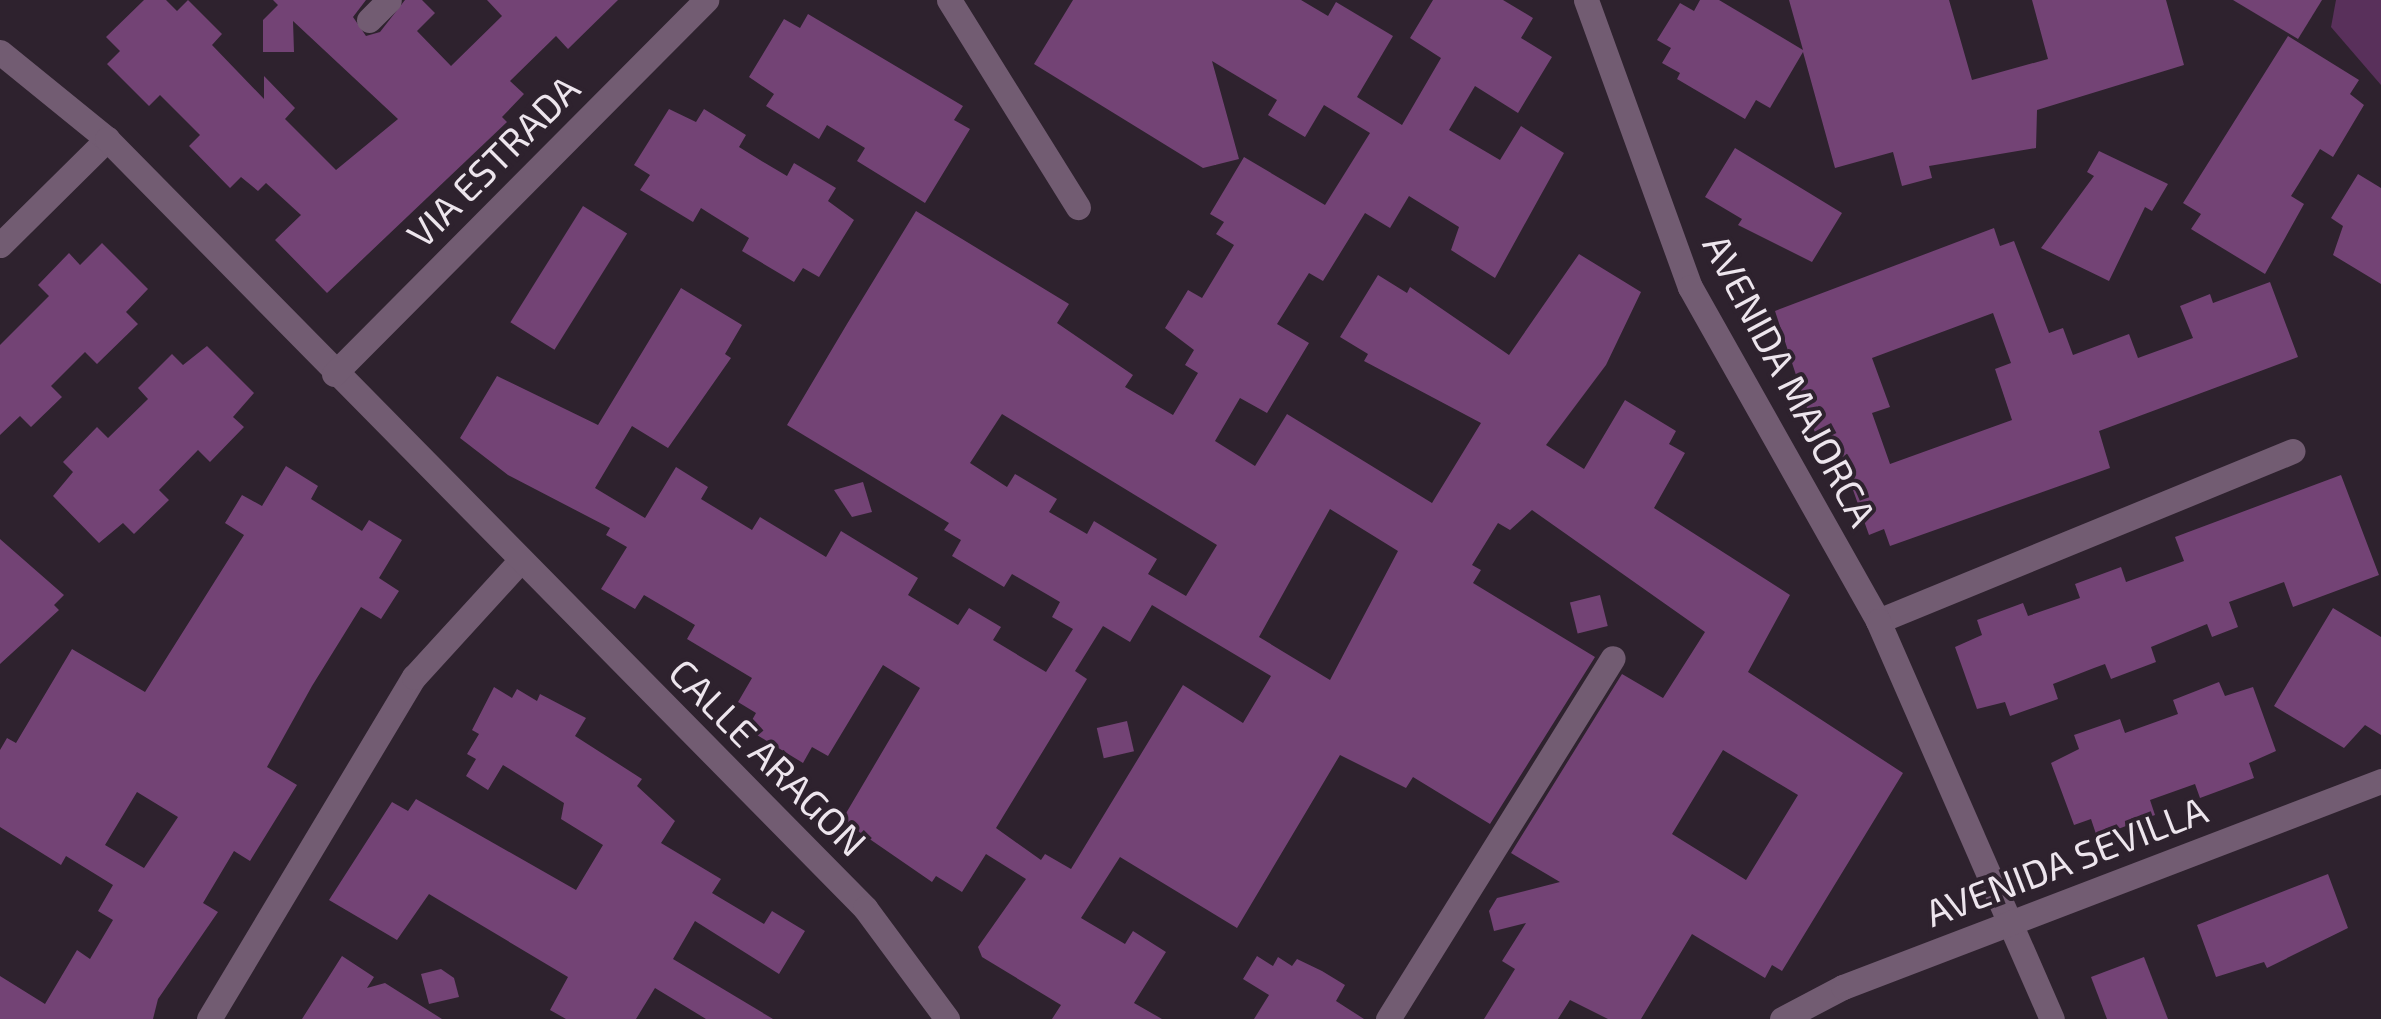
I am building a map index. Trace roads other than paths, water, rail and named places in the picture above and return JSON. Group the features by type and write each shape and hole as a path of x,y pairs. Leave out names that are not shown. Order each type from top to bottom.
{"street":[{"path":"369,20 389,0"},
{"name":"VIA ESTRADA","path":"334,374 706,0"},
{"path":"949,0 1078,207"},
{"name":"AVENIDA MAJORCA","path":"1586,0 1690,287 1878,621 2052,1019"},
{"name":"CALLE ARAGON","path":"0,52 107,139 334,374 864,908 947,1019"},
{"path":"0,245 107,139"},
{"path":"1878,621 2294,450"},
{"path":"208,1019 414,677 520,560"},
{"path":"1388,1019 1613,658"},
{"name":"AVENIDA SEVILLA","path":"1782,1019 2008,922 2381,781"}]}
